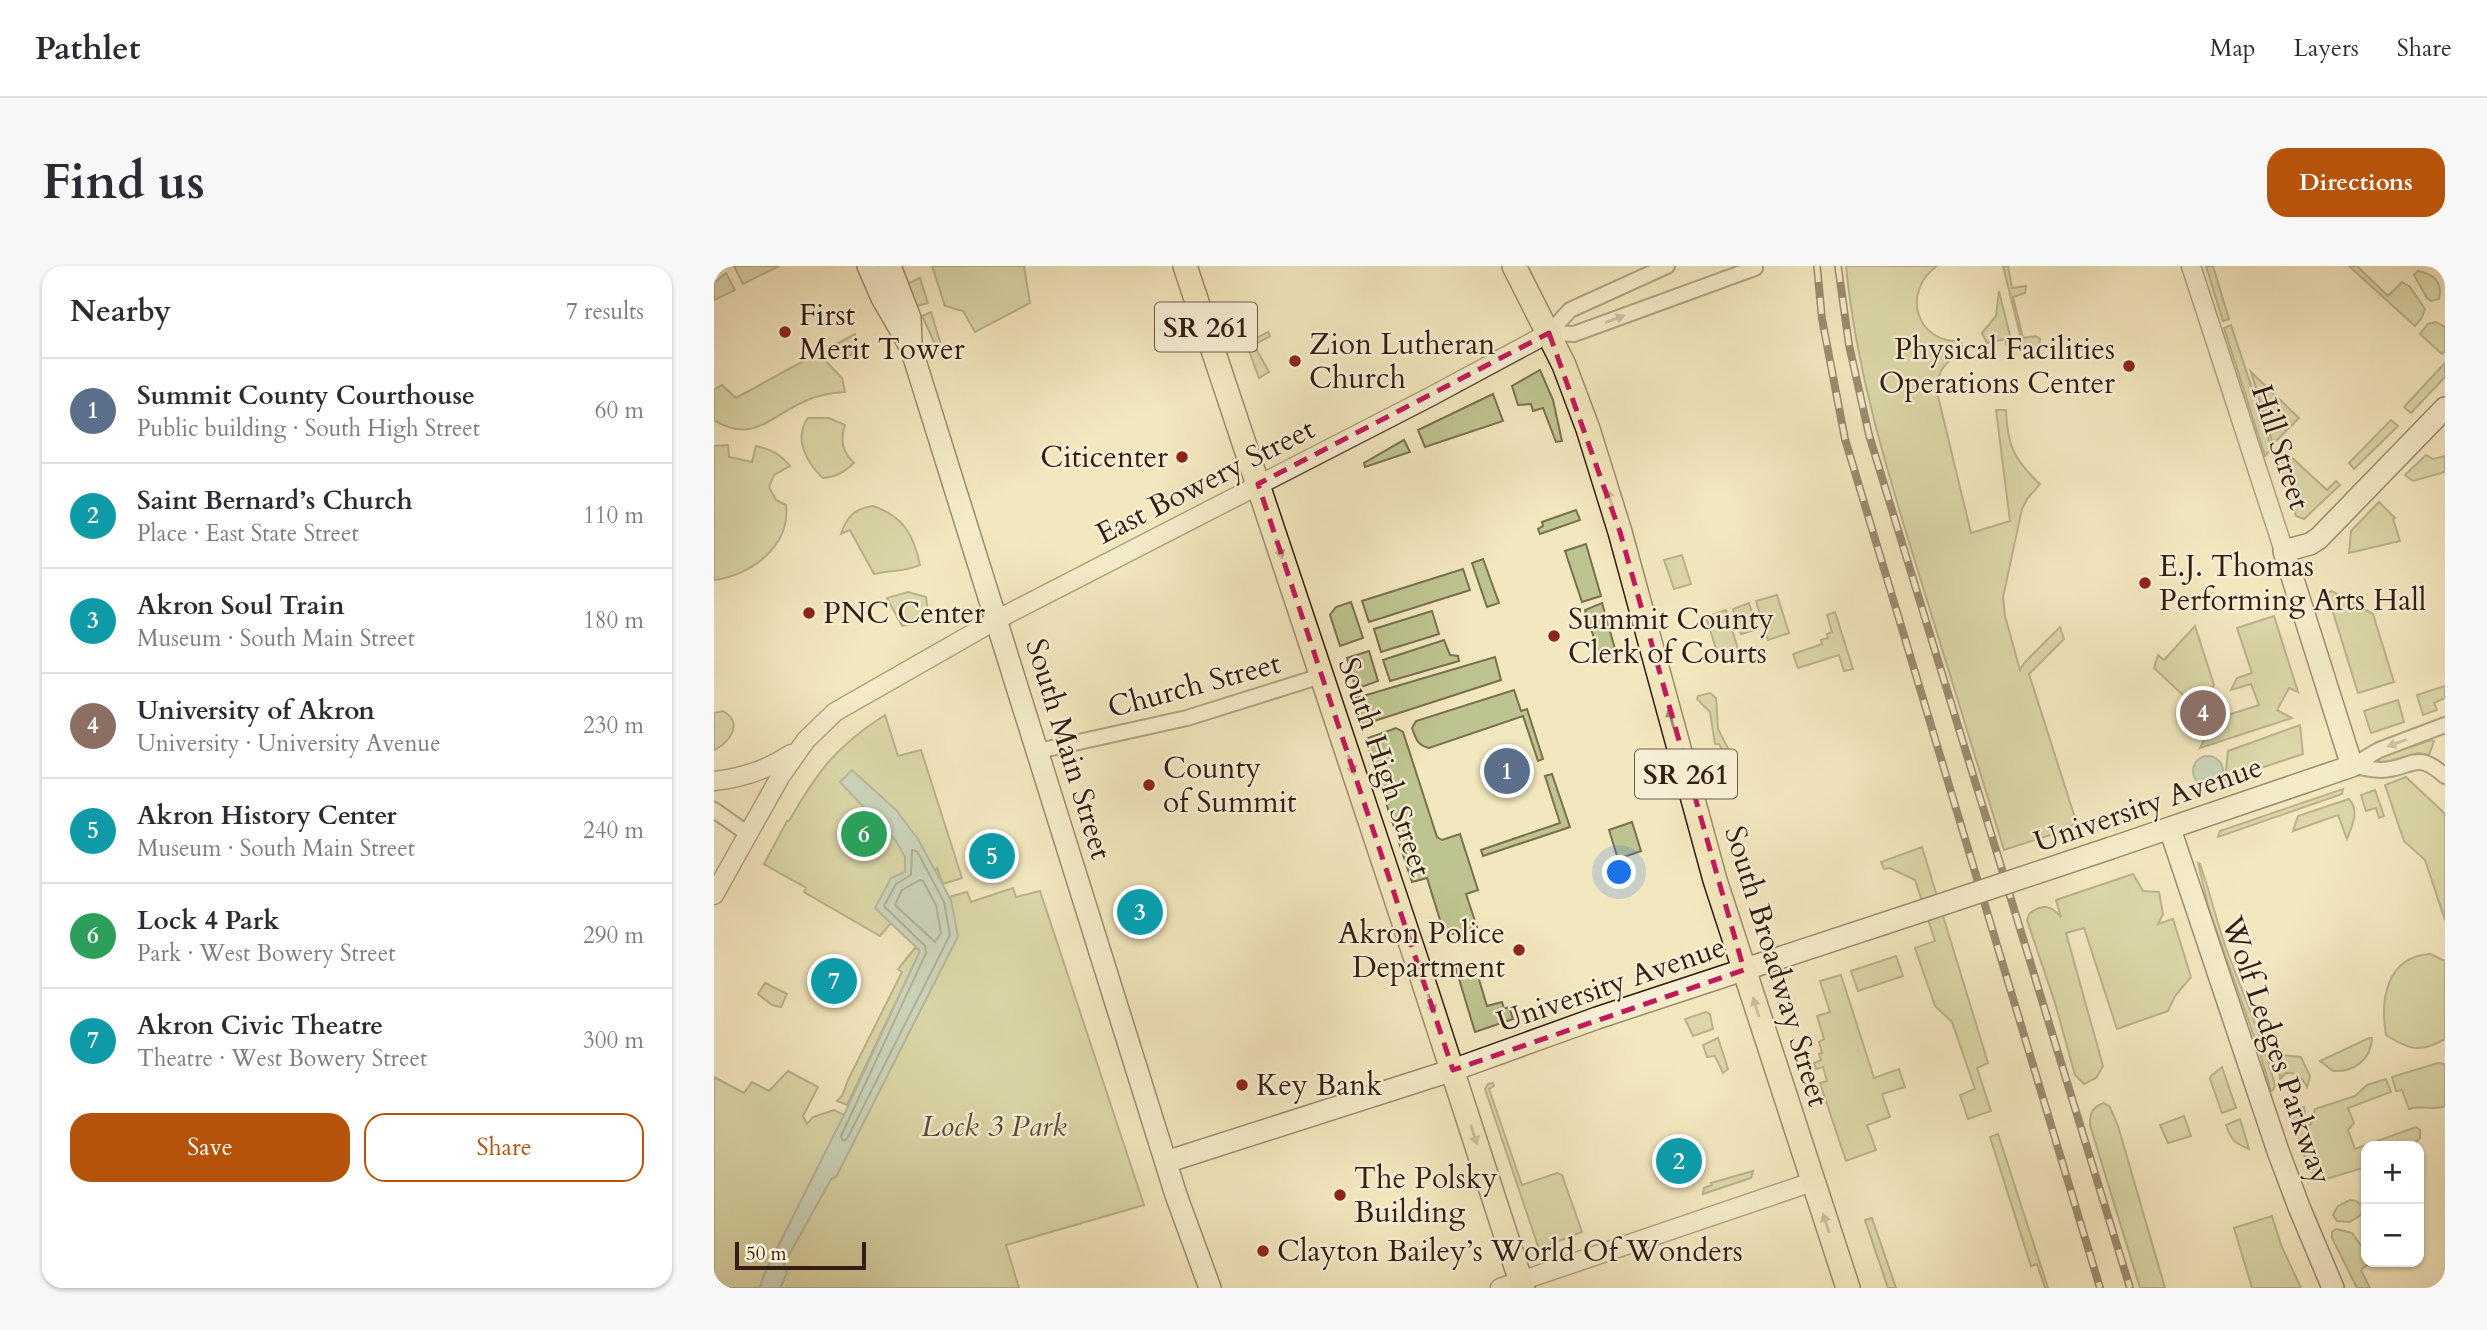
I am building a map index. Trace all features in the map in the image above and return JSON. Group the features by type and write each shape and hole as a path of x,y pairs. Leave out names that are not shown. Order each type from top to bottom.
{"main road":[{"name":"South Main Street","path":"868,266 882,298 911,348 1166,1162 1210,1288"},
{"name":"South Main Street","path":"890,266 911,318 911,348"},
{"name":"South High Street","path":"1185,266 1453,1070 1515,1286"},
{"name":"South Broadway Street","path":"1514,266 1564,365 1588,429 1620,533 1715,880 1847,1288"},
{"path":"2284,551 2310,544 2319,538 2445,408"},
{"name":"Hill Street","path":"2284,551 2352,766"},
{"name":"University Avenue","path":"1166,1162 1453,1070 1597,1018 2170,829 2352,766"},
{"name":"Wolf Ledges Parkway","path":"2170,829 2278,1151 2333,1288"}],"street":[{"name":"East Bowery Street","path":"800,748 835,712 998,619 1549,333 1570,310 1667,266"},
{"name":"East Bowery Street","path":"1549,333 1580,332 1755,268 1754,266"},
{"name":"Hill Street","path":"2191,266 2284,551"},
{"name":"Church Street","path":"1038,751 1187,718 1321,676"},
{"name":"University Avenue","path":"2352,766 2379,750 2445,725"},
{"path":"714,781 739,779 774,765 800,748"},
{"path":"714,895 780,777 800,748"},
{"name":"University Avenue","path":"2352,766 2384,770 2423,761 2445,776"},
{"path":"714,810 748,834"},
{"path":"1515,1286 1812,1182"}],"highlighted area":[{"path":"1549,333 1620,532 1744,970 1453,1070 1258,484"}],"green space":[{"path":"734,266 779,266 743,284"},
{"path":"932,266 1024,266 1030,303 975,332 963,311 945,306"},
{"path":"1846,266 1937,266 1919,289 1918,314 1933,334 1960,341 1965,352 1952,359 1940,372 1937,392 1971,533 2010,521 1996,410 2006,410 2008,433 2014,451 2040,484 2022,509 2003,597 2005,616 2020,670 2060,627 2064,639 2029,674 2077,824 2071,826 2072,828 2004,850 1884,458 1857,343"},
{"path":"2003,266 2008,266 2012,288 2026,286 2025,293 2013,297 2023,338 2036,336 2040,339 2039,347 2033,354 2024,351"},
{"path":"2206,266 2213,266 2229,319 2223,321"},
{"path":"2349,266 2357,266 2388,296 2402,282 2410,287 2425,309 2421,319 2415,326"},
{"path":"2418,271 2429,274 2436,280 2440,288 2439,299 2431,301 2427,298 2414,275"},
{"path":"726,273 735,290 714,300 714,283"},
{"path":"920,278 928,303 917,306 907,284"},
{"path":"1999,291 2013,348 2011,352 2005,339 1987,343 1982,333 1996,316"},
{"path":"931,312 945,358 942,359 922,316"},
{"path":"2436,322 2445,327 2445,351 2442,354 2420,334 2428,324"},
{"path":"2231,325 2272,449 2265,456 2224,328"},
{"path":"1268,332 1270,336 1254,345 1269,372 1259,378 1249,351 1241,351 1239,347"},
{"path":"855,334 855,349 850,356 839,356 831,347"},
{"path":"818,353 842,378 845,392 813,398 750,429 727,427 714,420 714,390 722,385 736,398"},
{"path":"2445,363 2445,377 2411,413 2404,407"},
{"path":"1540,370 1553,400 1562,441 1556,442 1543,408 1533,411 1531,404 1518,405 1512,386"},
{"path":"2251,372 2299,418 2273,444"},
{"path":"1493,394 1503,421 1425,447 1418,430"},
{"path":"808,418 829,418 845,425 843,446 854,463 840,473 823,478 807,458 802,442"},
{"path":"2391,420 2398,426 2354,469 2349,463"},
{"path":"1404,440 1410,452 1365,467 1364,463"},
{"path":"728,445 729,457 752,462 756,446 775,453 790,466 774,475 769,487 776,500 786,505 786,520 775,546 765,556 741,572 714,580 714,446"},
{"path":"2287,453 2327,490 2336,481 2340,485 2304,519 2296,516 2278,463"},
{"path":"2426,455 2433,459 2445,456 2445,472 2413,481 2405,475"},
{"path":"2379,502 2395,518 2393,519 2400,541 2349,553 2351,531"},
{"path":"873,506 892,515 906,528 920,565 874,574 850,530 841,534 852,514"},
{"path":"1576,510 1580,520 1540,534 1538,529 1543,526 1542,522"},
{"path":"1586,544 1601,596 1582,602 1565,551"},
{"path":"1682,555 1691,584 1674,589 1664,560"},
{"path":"1483,559 1499,603 1487,607 1472,563"},
{"path":"1463,569 1470,590 1369,622 1362,601"},
{"path":"2332,591 2373,614 2394,682 2358,693 2327,593"},
{"path":"908,592 926,597 928,613 914,624 902,626 887,598"},
{"path":"1777,595 1789,633 1768,640 1756,601"},
{"path":"1351,602 1363,638 1340,646 1330,615 1336,607"},
{"path":"1602,603 1619,663 1602,663 1585,610"},
{"path":"1749,603 1757,629 1741,634 1733,609"},
{"path":"1726,610 1738,649 1718,655 1706,617"},
{"path":"1432,611 1439,634 1381,652 1374,629"},
{"path":"1835,612 1853,669 1844,671 1839,655 1798,668 1793,654 1822,644 1821,640 1828,638 1827,634 1832,632 1827,615"},
{"path":"2274,616 2298,692 2289,688 2277,710 2292,718 2200,748 2215,719 2259,705 2251,684 2231,690 2237,678 2252,673 2237,628"},
{"path":"2195,626 2214,685 2193,724 2185,697 2154,668 2158,655 2164,660"},
{"path":"1444,640 1450,655 1458,656 1459,661 1390,681 1383,660"},
{"path":"1369,651 1378,681 1356,689 1347,658"},
{"path":"1495,657 1501,680 1362,725 1353,699"},
{"path":"2445,686 2445,698 2434,703 2437,710 2423,715 2417,695"},
{"path":"1514,690 1521,711 1527,709 1543,759 1538,761 1523,716 1429,748 1419,743 1416,738 1412,728 1416,721"},
{"path":"1710,693 1716,698 1718,729 1732,756 1724,753 1719,744 1715,744 1710,712 1697,699 1698,696"},
{"path":"2398,700 2404,722 2371,733 2364,711"},
{"path":"723,711 733,721 734,727 725,742 714,750 714,713"},
{"path":"885,715 898,756 921,750 962,878 943,884 937,868 880,936 804,892 806,888 764,864 787,821 829,761 853,738"},
{"path":"2300,725 2303,754 2225,780 2228,751"},
{"path":"1396,728 1403,732 1437,837 1442,840 1460,834 1478,890 1466,894 1477,927 1445,936 1427,878 1412,882 1365,739"},
{"path":"2434,741 2429,755 2418,753 2379,764 2380,757"},
{"path":"1552,774 1570,827 1483,856 1481,850 1560,823 1545,776"},
{"path":"2406,777 2445,814 2445,920 2425,860 2404,841 2385,785"},
{"path":"2343,789 2342,794 2218,837 2220,831"},
{"path":"2375,790 2384,816 2379,818 2376,808 2366,811 2361,795"},
{"path":"2349,799 2355,814 2347,839 2338,815 2293,831 2298,816"},
{"path":"1632,822 1641,851 1618,859 1609,830"},
{"path":"1922,847 1988,1063 1977,1068 1991,1111 1968,1119 1960,1095 1975,1089 1952,1022 1935,1006 1915,948 1935,941 1915,880 1890,868 1884,869 1881,862"},
{"path":"2198,863 2204,874 2226,948 2265,1051 2275,1086 2271,1091 2209,909"},
{"path":"2133,874 2143,891 2159,892 2163,914 2158,924 2173,919 2191,977 2175,996 2168,1011 2117,1029 2084,928 2066,933 2103,1066 2096,1078 2084,1084 2075,1075 2055,1003 2027,920 2030,913 2043,907 2054,910 2061,917 2056,900"},
{"name":"Lock 3 Park","path":"1013,888 1016,897 1040,891 1144,1205 1006,1245 1019,1288 780,1288 787,1273 784,1264 831,1179 836,1177 958,936 949,897 967,892 971,902"},
{"path":"915,948 920,951 847,1105 837,1101 842,1096 902,972 898,969"},
{"path":"2430,954 2445,961 2445,1039 2421,1048 2408,1047 2386,1035 2384,1008 2389,982 2404,963"},
{"path":"1896,956 1903,976 1858,991 1851,971"},
{"path":"1474,963 1487,1006 1502,1002 1504,1009 1509,1007 1513,1019 1475,1032 1456,969"},
{"path":"1841,975 1874,1078 1899,1069 1905,1087 1882,1094 1890,1117 1867,1125 1876,1150 1846,1161 1820,1083 1827,1081 1823,1067 1816,1069 1814,1063 1821,1060 1819,1042 1824,1039 1817,1016 1830,1012 1820,981"},
{"path":"765,983 787,994 781,1007 772,1005 758,994"},
{"path":"1706,1012 1710,1014 1713,1029 1693,1036 1685,1019"},
{"path":"1718,1038 1728,1069 1723,1073 1715,1056 1707,1057 1703,1045"},
{"path":"2372,1038 2368,1053 2354,1067 2333,1071 2320,1061"},
{"path":"2278,1057 2301,1057 2310,1076 2307,1087 2293,1074 2286,1073 2280,1079"},
{"path":"2438,1063 2445,1064 2445,1106 2409,1109 2402,1090 2396,1091 2392,1077"},
{"path":"2222,1067 2236,1108 2222,1113 2210,1079"},
{"path":"788,1071 818,1087 803,1116 807,1124 813,1117 834,1110 844,1115 764,1274 760,1288 714,1288 714,1077 744,1093 752,1082 769,1091"},
{"path":"2386,1079 2391,1092 2348,1108 2354,1123 2348,1130 2355,1149 2361,1147 2361,1169 2323,1180 2317,1179 2308,1167 2292,1118 2295,1112 2304,1107 2305,1113 2299,1119 2302,1128 2311,1124 2315,1109 2355,1096 2367,1085"},
{"path":"1493,1083 1494,1086 1489,1089 1522,1185 1557,1173 1562,1175 1582,1232 1539,1249 1485,1089 1488,1084"},
{"path":"2104,1103 2110,1107 2118,1126 2165,1288 2140,1288 2090,1125 2092,1111"},
{"path":"2184,1116 2191,1136 2168,1143 2160,1125"},
{"path":"2240,1119 2249,1149 2234,1140 2226,1125"},
{"path":"2416,1127 2420,1130 2420,1138 2417,1141 2377,1141"},
{"path":"1998,1134 2048,1288 2045,1288 2037,1264 2031,1266 1990,1137"},
{"path":"1753,1171 1751,1178 1703,1194 1704,1188 1712,1185 1711,1183"},
{"path":"2350,1200 2356,1201 2361,1204 2361,1215 2350,1222 2337,1221 2333,1215 2338,1206"},
{"path":"2272,1216 2281,1245 2301,1288 2252,1288 2234,1228"},
{"path":"1872,1218 1896,1288 1888,1288 1865,1220"},
{"path":"2336,1229 2352,1233 2361,1246 2361,1267 2364,1267 2361,1270 2370,1288 2357,1288 2332,1238 2332,1232"}],"water":[{"path":"2208,756 2219,760 2223,771 2219,782 2208,786 2197,782 2193,771 2197,760"},
{"path":"852,770 896,810 918,839 951,900 958,936 836,1177 831,1179 784,1264 787,1273 780,1288 760,1288 920,951 875,908 891,878 905,872 905,857 896,841 840,782"}],"railway":[{"path":"1817,266 1822,319 1845,439 2100,1288"},
{"path":"1838,266 1849,345 1869,435 2130,1288"}],"place":[{"name":"First Merit Tower","path":"785,332"},
{"name":"Zion Lutheran Church","path":"1295,361"},
{"name":"Physical Facilities Operations Center","path":"2129,366"},
{"name":"Citicenter","path":"1182,457"},
{"name":"E.J. Thomas Performing Arts Hall","path":"2145,583"},
{"name":"PNC Center","path":"809,613"},
{"name":"Summit County Clerk of Courts","path":"1554,636"},
{"name":"University of Akron","path":"2203,713"},
{"name":"Summit County Courthouse","path":"1507,771"},
{"name":"County of Summit","path":"1149,785"},
{"name":"Lock 4 Park","path":"864,834"},
{"name":"Akron History Center","path":"992,856"},
{"name":"Akron Soul Train","path":"1140,912"},
{"name":"Akron Police Department","path":"1519,950"},
{"name":"Akron Civic Theatre","path":"834,981"},
{"name":"Key Bank","path":"1242,1085"},
{"name":"Saint Bernard’s Church","path":"1679,1161"},
{"name":"The Polsky Building","path":"1340,1195"},
{"name":"Clayton Bailey’s World Of Wonders","path":"1263,1251"}]}
